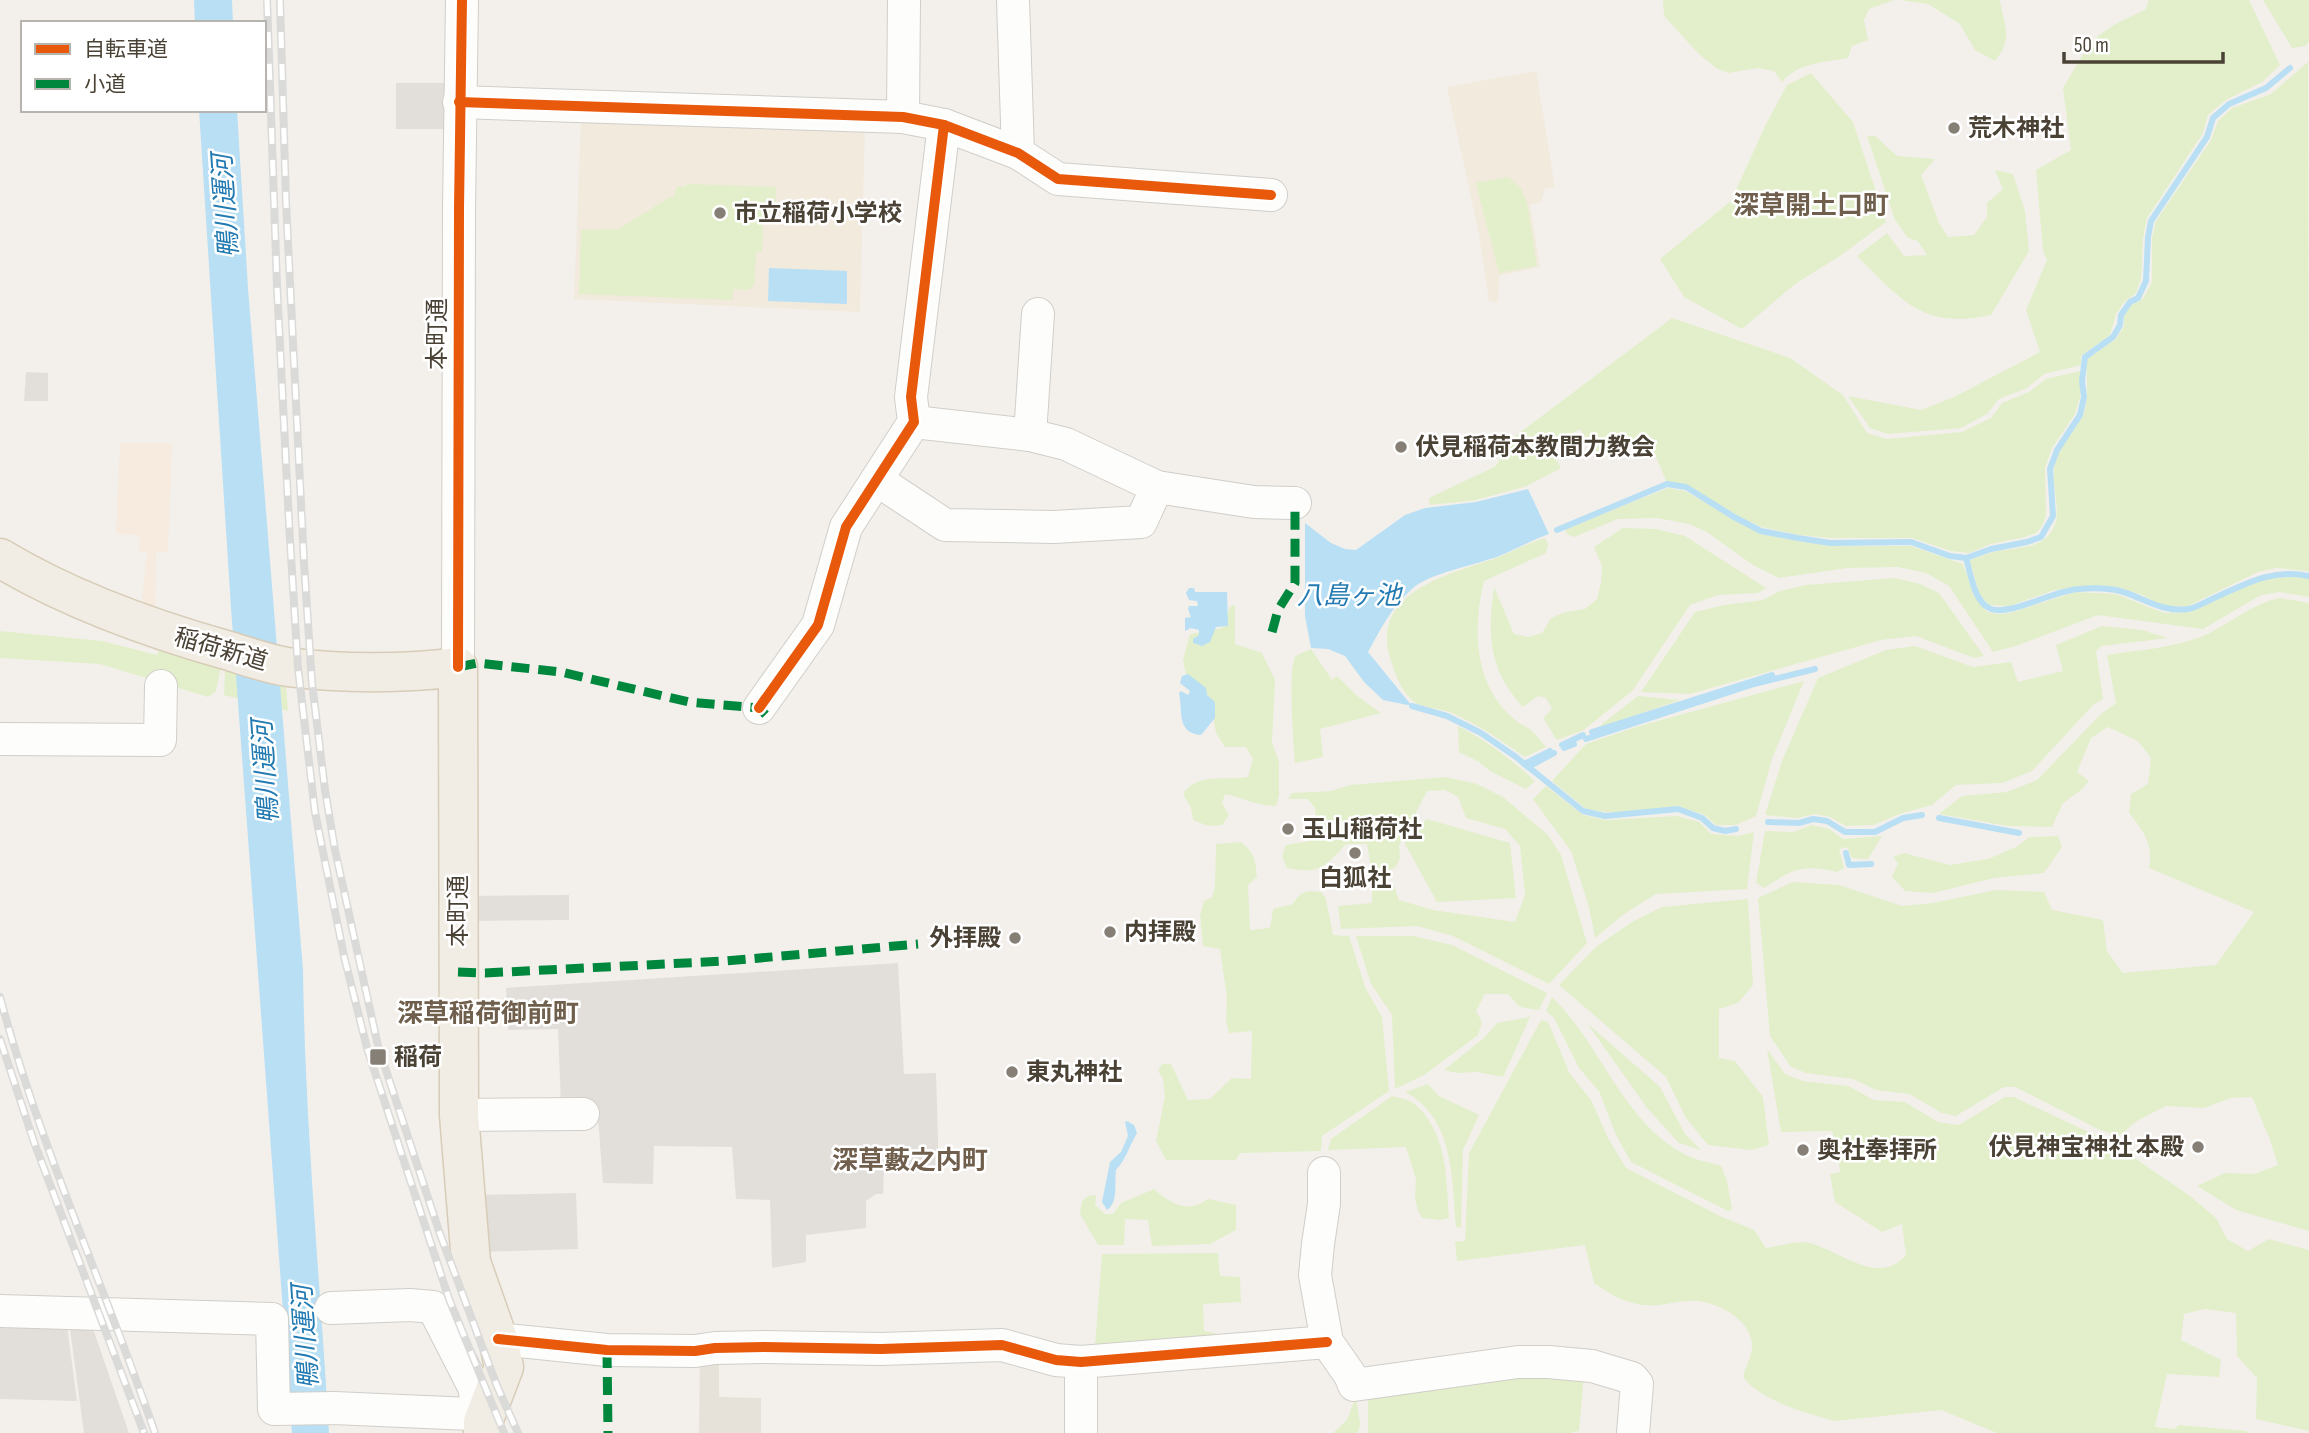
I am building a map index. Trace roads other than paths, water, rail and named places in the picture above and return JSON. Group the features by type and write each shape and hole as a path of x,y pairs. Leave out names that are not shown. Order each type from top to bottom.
{"main road":[{"name":"稲荷新道","path":"0,558 33,578 164,633 284,667 326,671 435,670 458,667"},
{"name":"本町通","path":"458,667 459,1115 471,1262 498,1339 504,1367 483,1416"}],"street":[{"name":"本町通","path":"458,667 459,102 462,0"},
{"path":"904,0 904,117"},
{"path":"1013,0 1018,153"},
{"path":"459,102 904,117 944,125 1018,153 1058,178 1271,195"},
{"path":"759,708 818,625 846,527 914,422 911,397 944,125"},
{"path":"1030,435 1038,314"},
{"path":"914,422 1030,435 1066,444 1157,487 1254,502 1295,503"},
{"path":"877,480 945,525 1054,527 1141,522 1157,487"},
{"path":"0,738 160,740 161,686"},
{"path":"459,1115 583,1114"},
{"path":"1324,1173 1324,1204 1315,1275 1327,1342 1354,1385 1518,1362 1592,1366 1632,1378 1637,1384 1633,1433"},
{"path":"0,1311 272,1319 274,1409 334,1408 483,1416 474,1387 433,1307 410,1305 331,1308"},
{"path":"498,1339 607,1350 695,1351 764,1347 881,1349 1002,1345 1056,1360 1081,1362 1327,1342"},
{"path":"1081,1362 1081,1433"}],"water":[{"path":"194,0 232,0 233,21 195,21"},
{"name":"鴨川運河","path":"199,112 237,112 248,288 303,970 310,1144 329,1433 292,1433 231,608"},
{"path":"769,268 847,271 847,304 768,301"},
{"name":"八島ヶ池","path":"1528,489 1549,534 1499,556 1420,583 1405,595 1393,610 1368,652 1412,706 1383,700 1364,682 1345,656 1328,649 1311,648 1305,616 1305,523 1331,543 1356,550 1405,515 1425,508 1476,502"},
{"path":"1189,588 1194,588 1195,592 1227,592 1228,626 1216,627 1210,642 1202,646 1193,643 1199,630 1191,628 1185,631 1185,618 1191,617 1189,606 1198,606 1197,601 1189,600 1186,593"},
{"path":"1188,674 1206,688 1207,695 1215,702 1215,718 1201,735 1188,730 1182,720 1179,693 1181,691 1188,695 1190,691 1180,683 1182,676"},
{"path":"1127,1121 1134,1125 1137,1133 1116,1170 1115,1197 1107,1210 1102,1202 1110,1162 1121,1152 1128,1136"}],"waterway":[{"path":"1557,530 1667,484 1686,487 1761,531 1830,543 1911,542 1950,556 1966,558 2041,537 2053,516 2050,469 2057,450 2080,415 2084,397 2082,381 2085,357 2113,337 2120,325 2121,315 2130,302 2138,298 2146,281 2151,221 2207,137 2213,118 2229,104 2266,88 2290,68"},
{"path":"1966,558 1981,601 1985,606 1999,610 2021,606 2069,590 2093,588 2116,590 2169,609 2188,609 2259,579 2283,574 2309,576"},
{"path":"1586,739 1754,684 1815,669"},
{"path":"1592,732 1772,675"},
{"path":"1412,706 1447,716 1481,733 1516,757 1583,811 1605,816 1678,809 1702,818 1713,828 1725,831 1736,829"},
{"path":"1562,745 1583,735"},
{"path":"1564,748 1574,744"},
{"path":"1524,764 1550,751"},
{"path":"1528,767 1554,753"},
{"path":"1768,822 1799,823 1813,819 1827,821 1845,832 1875,832 1903,818 1922,815"},
{"path":"1939,818 2019,833"},
{"path":"1846,853 1849,865 1871,864"}],"railway":[{"path":"267,0 289,523 298,668 315,812 344,956 367,1048 449,1299 504,1433"},
{"path":"280,0 286,202 304,563 312,683 325,790 335,850 378,1046 440,1234 497,1386 518,1433"},
{"path":"0,997 34,1108 155,1433"},
{"path":"0,1039 34,1142 144,1433"}],"place":[{"name":"荒木神社","path":"1954,128"},
{"name":"市立稲荷小学校","path":"720,213"},
{"name":"伏見稲荷本教間力教会","path":"1401,447"},
{"name":"玉山稲荷社","path":"1288,829"},
{"name":"白狐社","path":"1355,853"},
{"name":"内拝殿","path":"1110,932"},
{"name":"外拝殿","path":"1015,938"},
{"name":"稲荷","path":"378,1057"},
{"name":"東丸神社","path":"1012,1072"},
{"name":"伏見神宝神社 本殿","path":"2198,1147"},
{"name":"奥社奉拝所","path":"1803,1150"}],"district":[{"name":"深草開土口町","path":"1811,205"},
{"name":"深草稲荷御前町","path":"488,1013"},
{"name":"深草藪之内町","path":"910,1160"}]}
